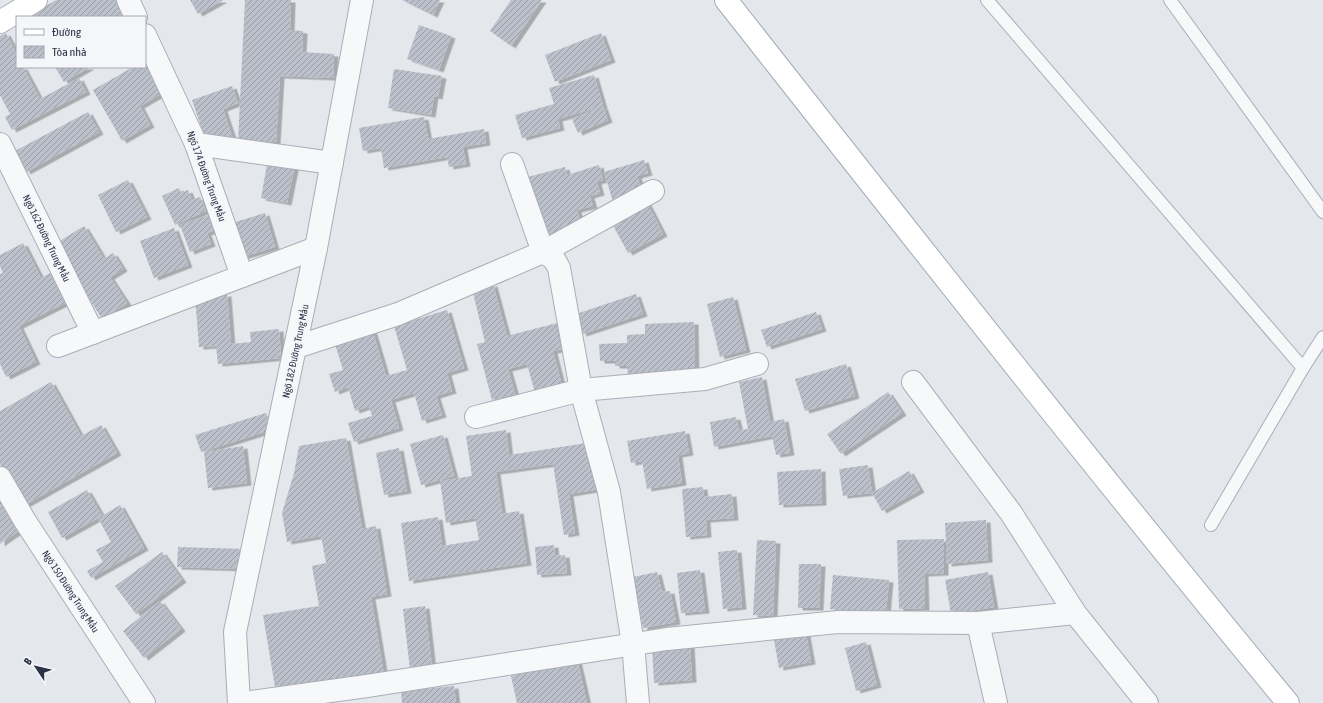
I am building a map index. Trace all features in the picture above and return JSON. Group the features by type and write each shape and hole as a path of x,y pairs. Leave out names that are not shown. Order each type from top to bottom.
{"main road":[{"path":"0,22 36,0"},
{"path":"726,0 934,265 1288,703"}],"street":[{"path":"128,0 136,16"},
{"name":"Ngõ 182 Đường Trung Mầu","path":"239,703 235,632 316,248 362,0"},
{"name":"Ngõ 174 Đường Trung Mầu","path":"146,37 196,144 242,276"},
{"name":"Ngõ 162 Đường Trung Mầu","path":"0,144 93,333"},
{"path":"196,144 332,162"},
{"path":"512,164 543,252 554,259 559,268 581,390 609,492 633,644 638,703"},
{"path":"296,347 398,314 543,252 653,191"},
{"path":"58,346 316,248"},
{"path":"476,417 581,390 705,379 757,364"},
{"path":"913,382 1011,513 1075,613 1147,703"},
{"name":"Ngõ 150 Đường Trung Mầu","path":"0,478 24,521 144,703"},
{"path":"244,703 367,695 633,644 838,622 978,623 1075,613"},
{"path":"978,623 996,703"}],"lane":[{"path":"987,0 1303,368"},
{"path":"1170,0 1323,212"},
{"path":"1211,525 1303,368 1323,337"}],"building":[{"path":"56,0 122,0 131,16 29,16"},
{"path":"190,0 223,0 198,14"},
{"path":"245,0 291,0 290,30 303,31 302,52 334,54 333,78 280,76 276,142 238,141"},
{"path":"402,0 440,0 433,15"},
{"path":"511,0 542,0 511,46 490,31"},
{"path":"419,25 451,36 439,70 407,59"},
{"path":"6,33 16,53 16,68 24,68 40,99 79,78 86,92 12,130 5,117 10,114 0,95 0,36"},
{"path":"601,33 611,60 555,82 545,55"},
{"path":"146,61 166,91 140,106 150,125 122,141 93,90 131,68 146,68"},
{"path":"56,68 88,68 64,82"},
{"path":"394,69 442,76 438,97 434,96 431,115 388,108"},
{"path":"594,75 603,106 558,119 560,128 522,138 515,115 554,104 549,88"},
{"path":"232,86 238,103 223,109 233,139 204,135 192,100"},
{"path":"603,106 608,120 578,133 572,119"},
{"path":"88,112 99,132 26,172 15,151"},
{"path":"424,117 428,139 484,129 486,143 463,147 466,164 449,167 447,157 384,168 381,148 363,151 359,128"},
{"path":"268,159 295,164 287,203 261,198"},
{"path":"644,160 648,173 637,176 640,184 634,185 637,195 613,202 604,172"},
{"path":"599,165 603,180 597,182 600,193 590,196 593,206 577,210 582,227 545,238 528,177 565,167 567,175"},
{"path":"128,180 147,217 116,232 98,195"},
{"path":"179,188 181,193 188,190 192,200 200,197 206,211 175,225 162,196"},
{"path":"646,201 663,234 628,253 610,220"},
{"path":"265,213 275,247 242,257 232,223"},
{"path":"211,214 216,230 207,233 211,244 190,252 180,225"},
{"path":"84,226 104,259 113,253 123,269 110,277 127,303 102,319 55,244"},
{"path":"174,228 188,265 154,278 140,241"},
{"path":"23,243 41,278 56,270 71,300 19,326 36,362 6,377 0,364 0,274 3,273 0,266 0,255"},
{"path":"493,284 507,336 557,323 564,349 553,351 562,386 535,393 527,364 508,369 515,394 492,400 477,344 485,342 472,289"},
{"path":"227,294 231,344 251,342 250,332 279,329 281,358 218,364 216,346 199,347 195,297"},
{"path":"636,294 643,314 582,334 576,314"},
{"path":"733,297 746,350 720,357 707,304"},
{"path":"447,310 464,368 447,373 452,391 436,396 442,415 422,421 414,393 391,400 399,428 354,442 348,423 372,416 369,406 355,411 348,387 335,392 329,374 343,370 334,341 372,329 386,376 407,370 394,326"},
{"path":"816,312 822,329 767,347 761,330"},
{"path":"694,322 695,372 628,375 627,366 615,366 615,361 600,361 599,344 627,343 627,335 645,334 645,324"},
{"path":"846,364 855,396 805,411 795,379"},
{"path":"762,377 770,422 784,419 790,453 776,455 772,436 714,447 710,422 736,417 739,430 748,429 739,382"},
{"path":"51,382 81,436 101,425 117,453 23,506 0,464 0,411"},
{"path":"888,392 902,413 841,454 827,434"},
{"path":"266,413 271,430 201,452 195,435"},
{"path":"506,430 509,455 593,442 600,489 569,494 575,533 564,535 553,464 496,472 502,514 519,511 527,563 409,581 401,523 438,517 442,546 479,540 475,518 446,523 440,481 472,476 466,436"},
{"path":"685,431 689,453 678,455 682,483 647,489 642,461 631,463 627,441"},
{"path":"443,435 454,476 421,485 410,444"},
{"path":"346,438 362,529 376,526 387,594 371,597 384,675 276,693 263,615 319,606 312,566 326,563 321,536 287,542 282,513 294,473 299,446"},
{"path":"243,446 247,483 208,488 204,452"},
{"path":"399,448 407,491 384,495 376,453"},
{"path":"868,465 872,493 843,496 839,469"},
{"path":"821,469 822,503 779,505 777,472"},
{"path":"909,471 920,490 882,511 872,493"},
{"path":"0,487 27,525 0,544"},
{"path":"703,487 704,497 732,494 734,518 706,520 707,535 686,537 682,489"},
{"path":"87,490 102,516 120,505 144,548 91,578 87,571 103,562 96,550 111,542 98,518 62,538 48,512"},
{"path":"986,520 988,560 947,564 945,523"},
{"path":"944,539 944,573 924,574 925,608 899,609 897,540"},
{"path":"757,540 776,541 773,616 753,615"},
{"path":"554,545 555,556 565,555 567,573 537,575 535,547"},
{"path":"178,547 244,549 244,569 177,567"},
{"path":"737,550 742,607 723,609 718,552"},
{"path":"162,552 182,580 136,614 115,586"},
{"path":"799,564 821,564 819,608 798,608"},
{"path":"700,570 705,611 681,613 677,573"},
{"path":"657,572 662,592 670,591 676,622 643,628 633,577"},
{"path":"988,572 994,607 951,614 945,580"},
{"path":"833,575 889,580 886,613 830,609"},
{"path":"160,601 181,629 144,658 123,631"},
{"path":"425,606 432,667 410,670 403,609"},
{"path":"805,628 811,662 779,668 773,634"},
{"path":"866,642 877,685 856,691 845,648"},
{"path":"690,644 692,680 654,683 652,647"},
{"path":"577,659 587,703 517,703 511,676"},
{"path":"454,686 456,703 402,703 401,691"}]}
